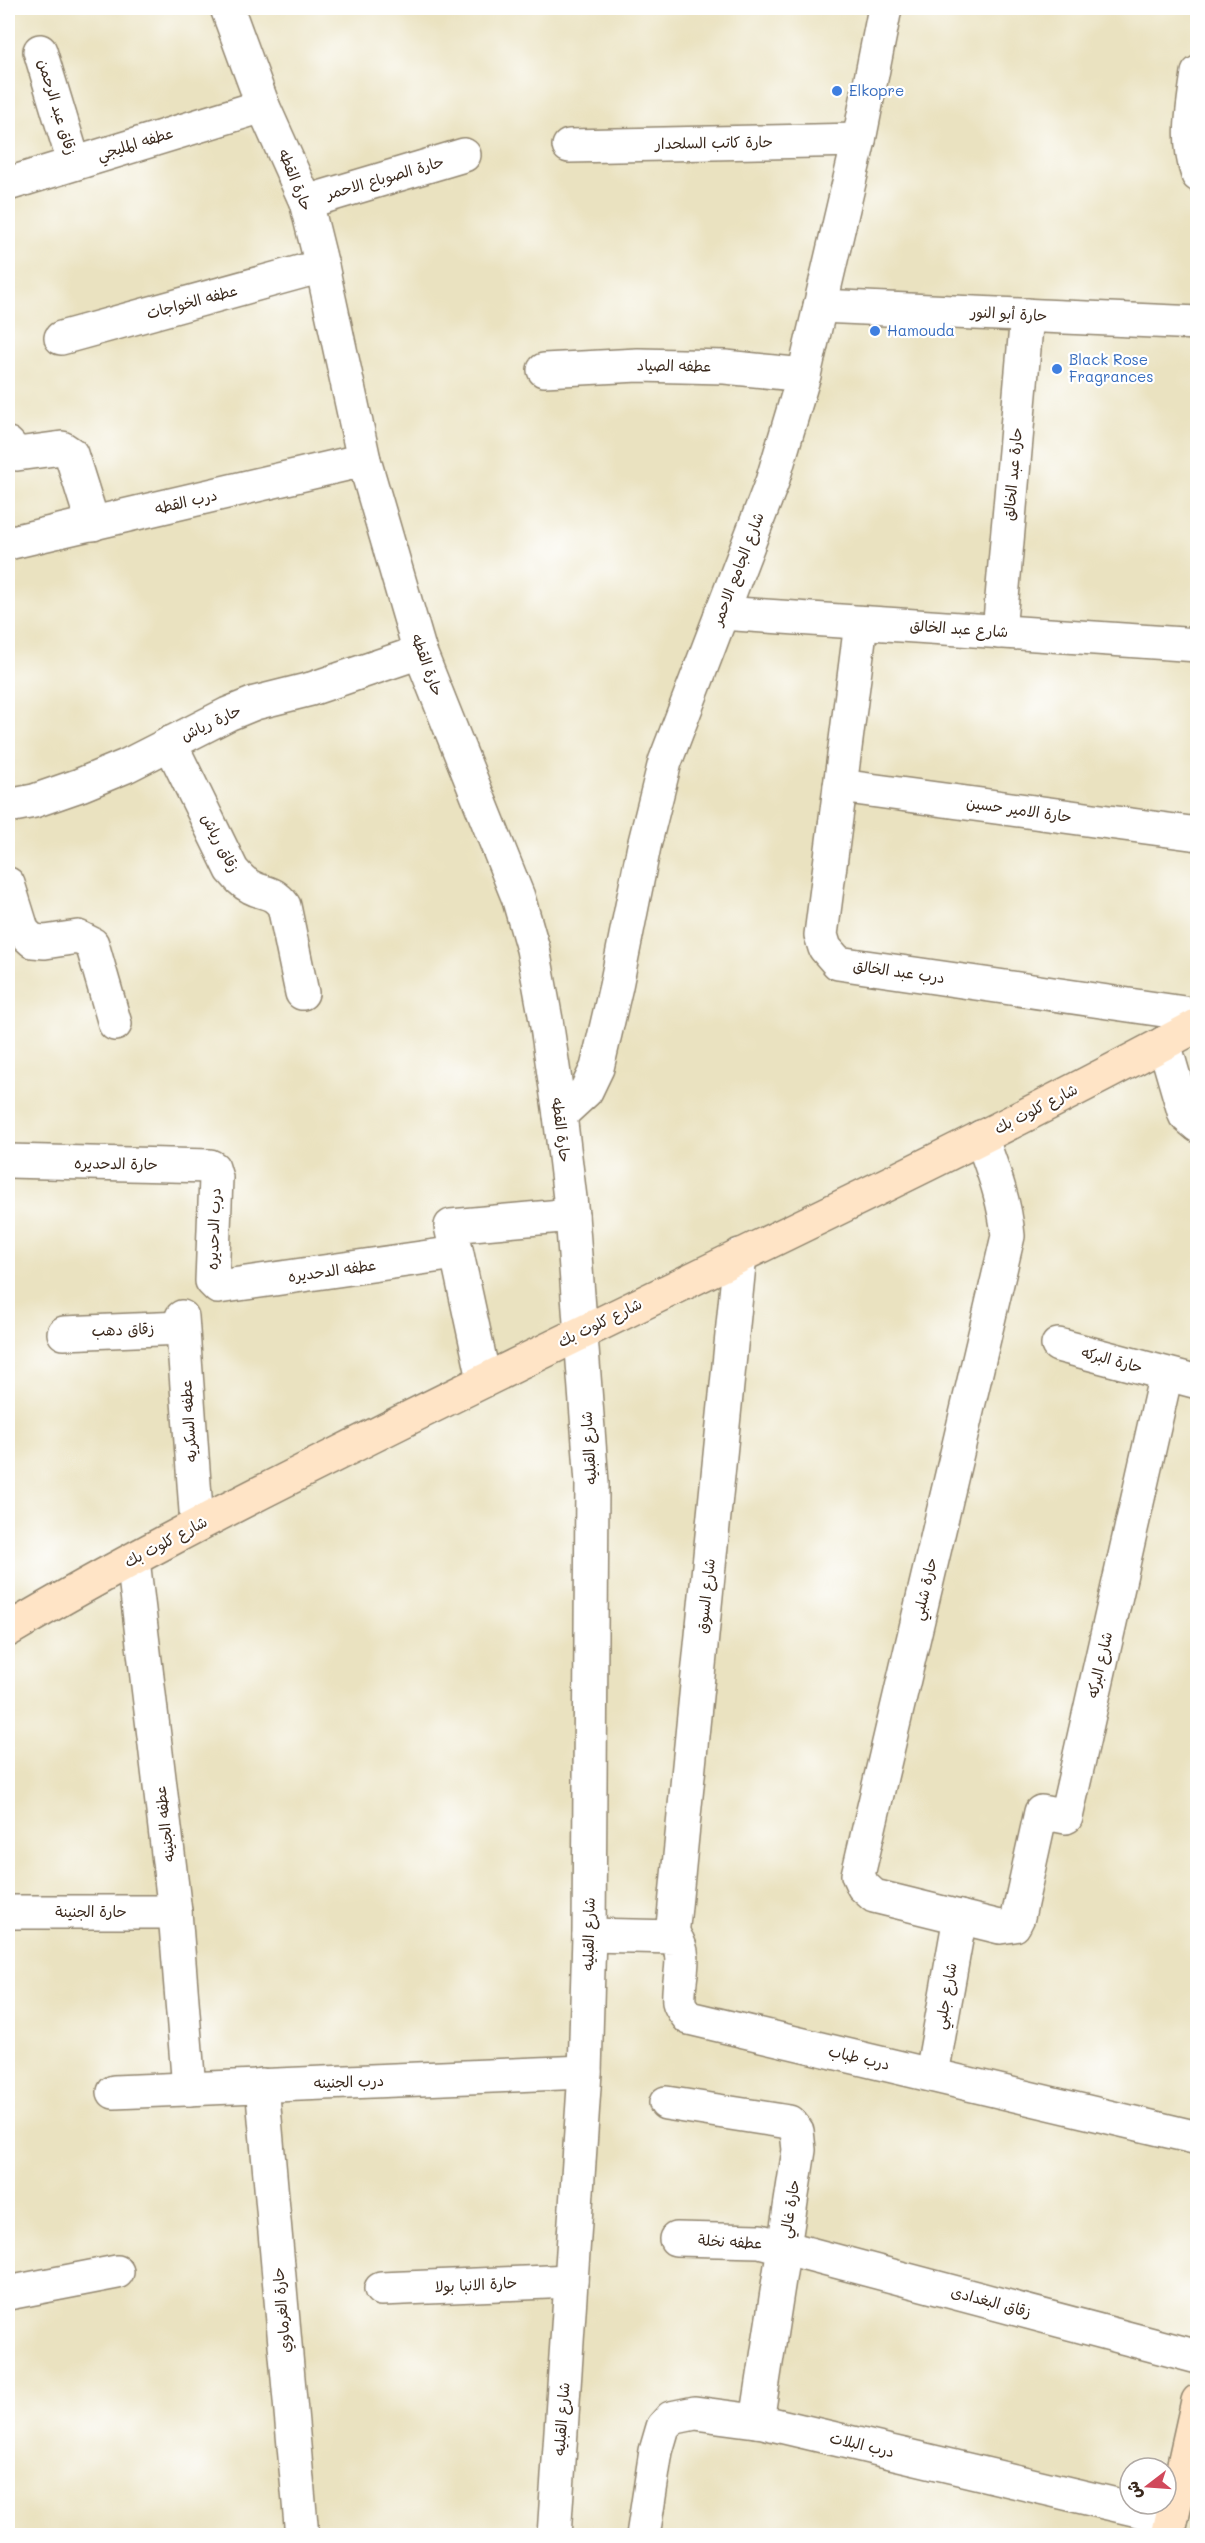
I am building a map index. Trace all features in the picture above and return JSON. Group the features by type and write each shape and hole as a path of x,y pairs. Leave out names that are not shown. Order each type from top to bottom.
{"street":[{"name":"حارة القطه","path":"226,8 263,106 306,202 364,460 420,652 518,897 532,949 546,1020 560,1115 572,1215 580,1333"},
{"name":"شارع الجامع الاحمر","path":"560,1115 586,1091 597,1068 664,762 772,482 804,375 859,140 885,8"},
{"name":"زقاق عبد الرحمن","path":"40,51 74,163"},
{"path":"1197,73 1190,135 1191,157 1197,175"},
{"name":"عطفه المليجي","path":"8,184 263,106"},
{"name":"حارة كاتب السلحدار","path":"570,146 859,140"},
{"name":"حارة الصوباع الاحمر","path":"306,202 464,155"},
{"name":"عطفه الخواجات","path":"61,338 322,266"},
{"name":"حارة أبو النور","path":"820,306 1197,323"},
{"name":"حارة عبد الخالق","path":"999,632 1027,315"},
{"name":"عطفه الصياد","path":"544,370 638,364 725,366 804,375"},
{"path":"8,444 17,454 62,448 71,454 93,524"},
{"name":"درب القطه","path":"8,543 364,460"},
{"name":"شارع عبد الخالق","path":"721,613 1197,645"},
{"name":"درب عبد الخالق","path":"861,622 821,936 825,948 838,963 1197,1015"},
{"name":"حارة رياش","path":"8,806 33,801 126,766 255,703 311,689 420,652"},
{"name":"زقاق رياش","path":"170,743 232,870 254,889 268,891 278,897 285,906 302,993"},
{"name":"حارة الامير حسين","path":"840,786 1197,834"},
{"path":"8,884 23,933 20,945 78,937 92,944 116,1024"},
{"name":"شارع كلوت بك","path":"8,1630 197,1525 484,1379 981,1137 1197,1025"},
{"path":"1164,1043 1185,1115 1197,1126"},
{"name":"حارة شلبي","path":"981,1137 998,1180 1006,1214 1008,1236 858,1875 863,1886 874,1896 1000,1927 1014,1925"},
{"name":"حارة الدحديره","path":"8,1161 210,1166 216,1178"},
{"name":"درب الدحديره","path":"212,1281 216,1178"},
{"path":"484,1379 452,1226 572,1215"},
{"name":"عطفه الدحديره","path":"212,1281 218,1287 456,1253"},
{"name":"شارع السوق","path":"672,1936 740,1255"},
{"name":"زقاق دهب","path":"64,1333 182,1322"},
{"name":"عطفه السكريه","path":"182,1322 197,1525"},
{"name":"شارع القبليه","path":"554,2535 585,2072 590,1935 592,1484 580,1333"},
{"name":"حارة البركه","path":"1058,1345 1197,1382"},
{"name":"شارع البركه","path":"1014,1925 1018,1917 1041,1812 1066,1817 1166,1374"},
{"name":"عطفه الجنينه","path":"133,1560 175,1912 189,2089"},
{"name":"حارة الجنينة","path":"8,1912 175,1912"},
{"name":"شارع جلبي","path":"932,2074 960,1917"},
{"path":"590,1935 672,1936"},
{"name":"درب طباب","path":"672,1936 681,1946 679,2004 689,2018 1197,2138"},
{"name":"درب الجنينه","path":"114,2092 585,2072"},
{"name":"حارة الغرماوي","path":"262,2085 302,2535"},
{"name":"حارة غالي","path":"666,2103 789,2122 796,2131 799,2150 757,2421"},
{"name":"عطفه نخلة","path":"676,2239 760,2241 784,2248"},
{"name":"زقاق البغدادى","path":"784,2248 1197,2357"},
{"path":"8,2293 117,2272"},
{"name":"حارة الانبا بولا","path":"381,2289 571,2281"},
{"path":"1170,2527 1197,2401"},
{"name":"درب البلات","path":"643,2535 656,2451 663,2427 671,2418 695,2413 757,2421 1170,2527"}],"place":[{"name":"Elkopre","path":"837,91"},
{"name":"Hamouda","path":"875,331"},
{"name":"Black Rose Fragrances","path":"1057,369"}]}
